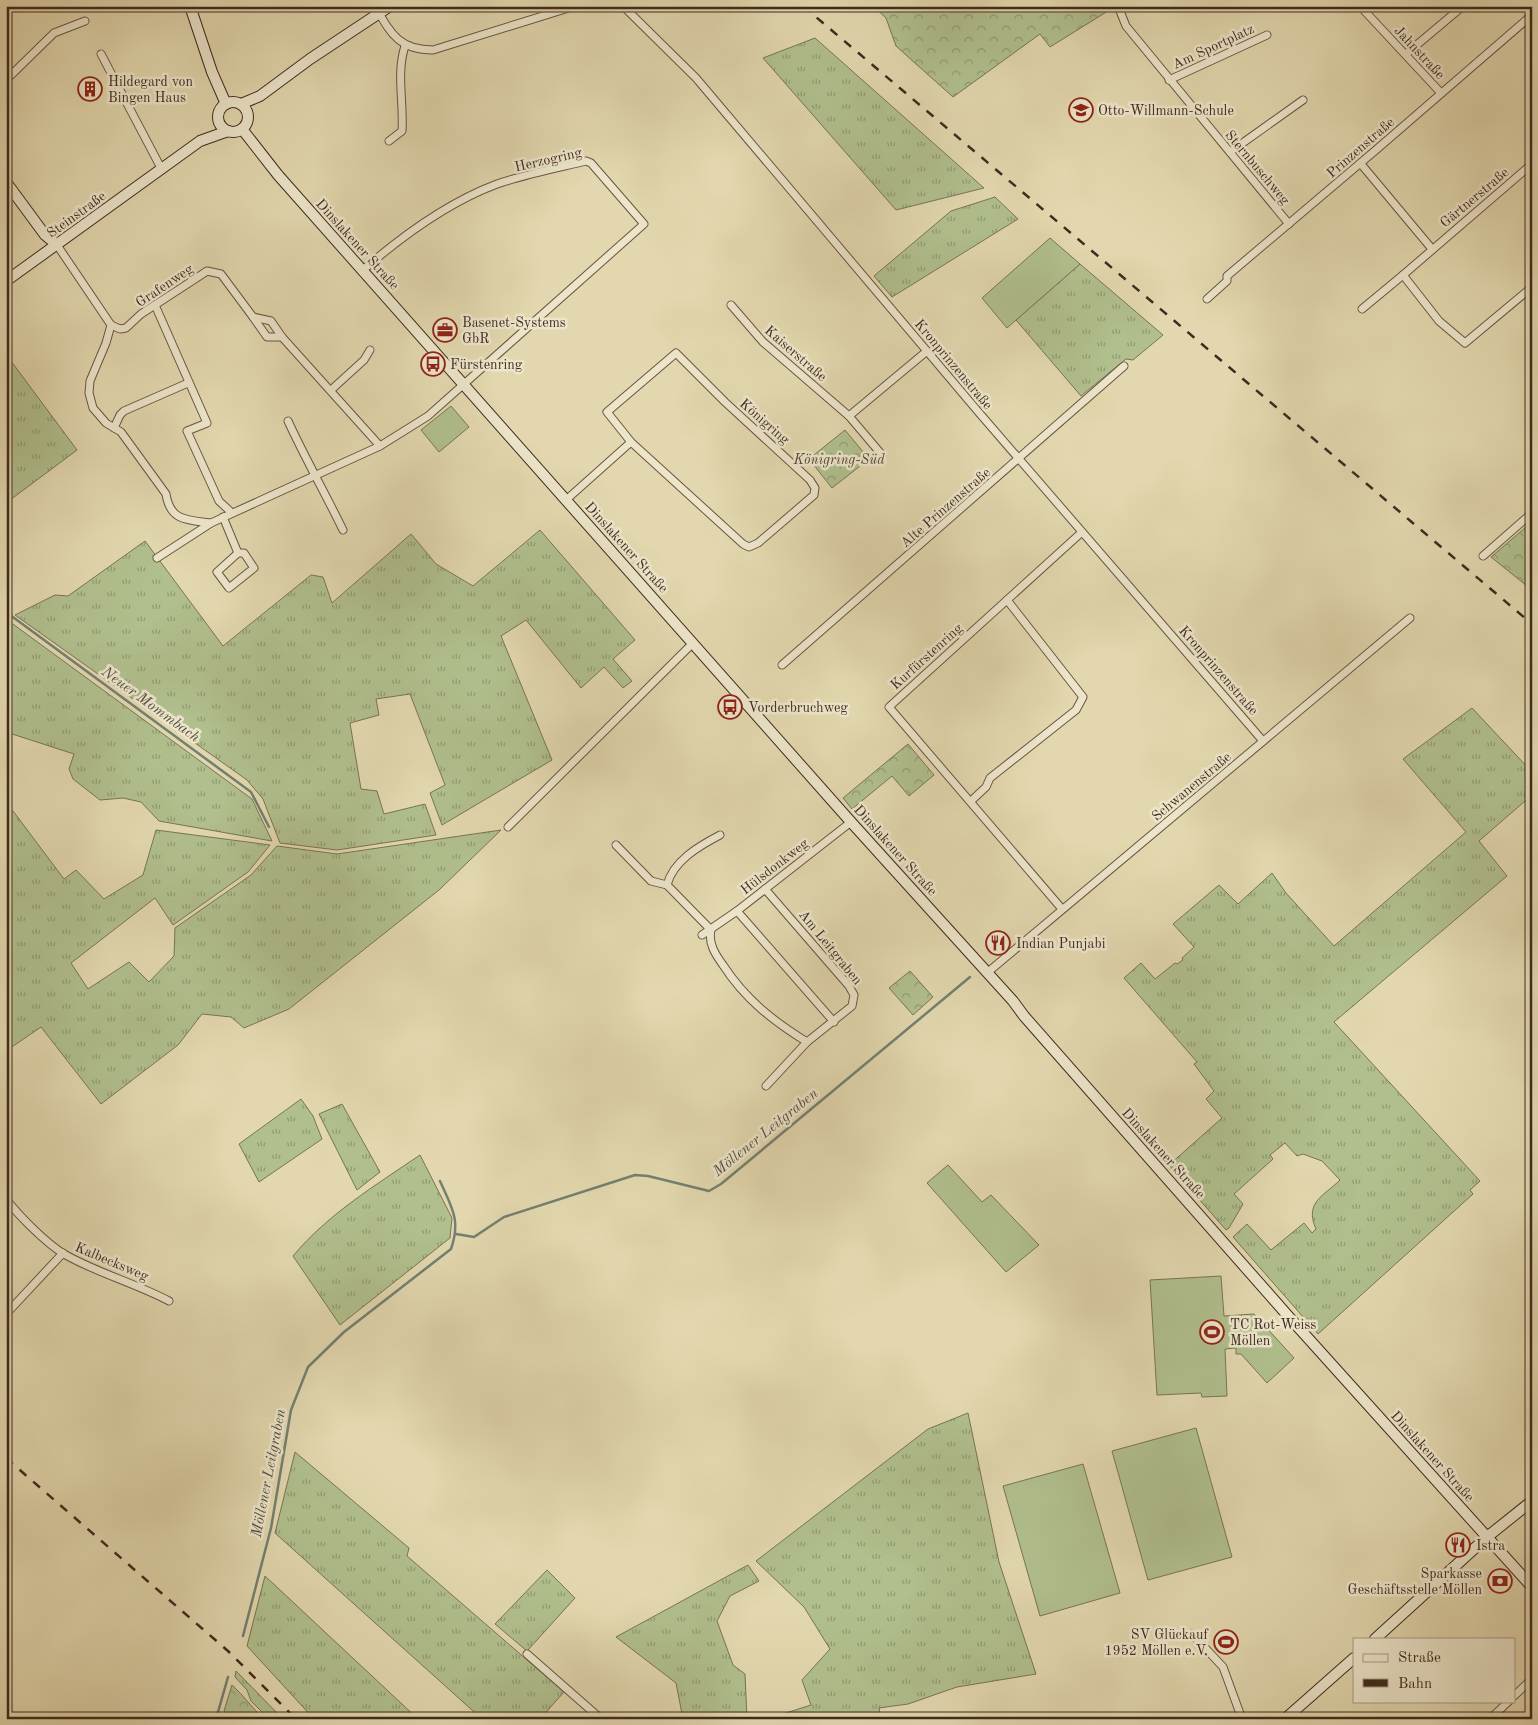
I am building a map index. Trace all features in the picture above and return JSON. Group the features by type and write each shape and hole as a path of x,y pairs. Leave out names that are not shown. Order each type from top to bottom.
{"main road":[{"path":"190,6 212,72 226,104"},
{"path":"260,96 252,107 242,129 228,131 218,120 220,110 226,104 241,104 260,96 377,10 390,6"},
{"path":"241,104 247,111 248,118"},
{"name":"Steinstraße","path":"6,281 200,141 218,120"},
{"name":"Dinslakener Straße","path":"242,129 278,175 851,822 988,972 1288,1317 1532,1587"},
{"name":"Steinstraße","path":"200,141 228,131"},
{"path":"6,182 45,235 57,245"},
{"path":"1376,1638 1487,1537 1532,1501"},
{"path":"1285,1719 1353,1659"}],"street":[{"path":"377,10 396,39 405,46 416,50 433,50 575,6"},
{"name":"Kronprinzenstraße","path":"623,6 696,78 1019,459 1263,741"},
{"name":"Sternbuschweg","path":"1118,6 1126,26 1289,224"},
{"name":"Jahnstraße","path":"1360,6 1441,93"},
{"path":"1406,54 1463,6"},
{"name":"Prinzenstraße","path":"1207,299 1228,282 1227,276 1361,164 1532,15"},
{"path":"6,80 54,33 85,21"},
{"name":"Am Sportplatz","path":"1169,80 1267,34"},
{"path":"389,141 402,131 404,112 400,60 405,46"},
{"path":"101,54 161,168"},
{"path":"1230,152 1303,100"},
{"name":"Herzogring","path":"363,270 422,225 464,200 497,184 586,161 597,169 644,224 464,384"},
{"path":"1361,164 1432,249"},
{"name":"Gärtnerstraße","path":"1362,309 1532,164"},
{"path":"57,245 111,325 90,381 89,393 93,408 106,423 121,432 166,494 168,506 181,519 211,523"},
{"name":"Grafenweg","path":"111,325 120,329 126,328 178,288 207,271 221,274 267,337 282,337"},
{"path":"1403,275 1439,320 1465,343 1532,287"},
{"name":"Kaiserstraße","path":"731,305 763,342 849,416 882,454"},
{"path":"155,306 206,423 187,431 219,501 232,513"},
{"path":"253,317 271,320 282,337 380,446"},
{"path":"331,390 364,360 370,350"},
{"path":"849,416 927,351"},
{"name":"Königring","path":"676,353 724,402 810,480 815,488 814,495 758,543 749,547 743,544 631,442 607,412 676,353"},
{"name":"Alte Prinzenstraße","path":"782,665 1124,366"},
{"path":"114,428 124,411 188,383"},
{"path":"158,558 211,523 380,446 428,416 464,384"},
{"path":"288,421 307,462 316,475 343,530"},
{"path":"566,500 631,442"},
{"path":"1483,556 1532,513"},
{"path":"223,517 238,553"},
{"name":"Kurfürstenring","path":"1062,909 889,707 1082,532"},
{"path":"238,553 244,553 254,568 229,588 217,572 238,553"},
{"path":"971,801 986,786 990,778 1076,710 1083,697 1007,600"},
{"name":"Schwanenstraße","path":"988,972 1410,618"},
{"path":"508,827 693,643"},
{"name":"Hülsdonkweg","path":"702,935 737,911 851,822"},
{"path":"667,885 670,872 701,845 720,835"},
{"path":"616,845 651,880 667,885 711,930 709,939 712,947 734,982 757,1007 780,1026 807,1042"},
{"name":"Am Leitgraben","path":"765,889 849,986 854,995 852,1006 807,1042 766,1086"},
{"path":"737,911 834,1022"},
{"name":"Kalbecksweg","path":"6,1199 19,1215 63,1254 148,1290 169,1301"},
{"path":"6,1314 63,1254"},
{"path":"1192,1634 1223,1667 1242,1719"},
{"path":"527,1654 602,1719"},
{"path":"1516,1694 1532,1679"},
{"path":"1490,1719 1508,1702"}],"green space":[{"path":"873,6 1116,6 1050,47 1040,34 953,97 896,46 886,18"},
{"path":"815,38 984,188 896,210 763,58"},
{"path":"995,197 1018,219 892,297 874,276 951,211"},
{"path":"1050,238 1080,264 1007,328 982,298"},
{"path":"1080,264 1163,335 1133,360 1126,359 1081,396 1016,320"},
{"path":"11,361 77,450 6,503 6,363"},
{"path":"451,406 469,427 439,452 421,430"},
{"name":"Königring-Süd","path":"845,430 869,459 832,488 809,459"},
{"path":"1532,522 1532,590 1491,557"},
{"path":"540,530 635,640 613,659 632,681 623,688 604,667 581,688 526,620 501,636 552,760 442,825 430,793 445,785 410,694 376,699 379,715 350,723 361,789 377,791 384,814 425,804 436,835 337,850 280,843 263,799 247,780 15,615 55,595 68,596 145,541 223,646 311,575 323,577 332,603 411,534 436,564 473,586"},
{"path":"6,619 252,799 272,841 159,821 141,802 123,798 100,800 73,779 69,769 74,754 6,732"},
{"path":"1472,708 1532,772 1532,795 1479,841 1507,876 1334,1022 1480,1181 1470,1190 1473,1194 1318,1334 1233,1237 1247,1224 1271,1250 1304,1223 1312,1233 1316,1229 1312,1212 1314,1206 1322,1195 1340,1180 1322,1161 1303,1154 1297,1156 1285,1143 1270,1155 1273,1159 1234,1194 1243,1204 1226,1230 1169,1165 1222,1118 1206,1099 1214,1091 1194,1064 1197,1062 1124,978 1141,963 1155,979 1175,963 1177,964 1183,960 1182,958 1194,947 1173,924 1219,885 1238,904 1272,873 1286,893 1334,946 1466,832 1403,759"},
{"path":"908,744 934,775 909,796 892,776 852,809 843,798"},
{"path":"6,807 10,807 64,879 76,870 104,899 143,875 156,830 270,845 248,872 173,925 155,898 71,963 88,989 129,962 149,982 174,956 175,928 251,875 277,846 337,854 501,830 439,890 289,1009 244,1028 231,1017 202,1014 178,1045 101,1104 41,1027 6,1051"},
{"path":"910,971 933,997 913,1015 889,988"},
{"path":"301,1099 313,1116 322,1139 259,1182 239,1144"},
{"path":"342,1104 380,1172 357,1190 319,1114"},
{"path":"420,1155 452,1218 450,1238 340,1325 293,1256 337,1213"},
{"path":"948,1165 982,1202 991,1195 1039,1245 1006,1272 927,1183"},
{"name":"TC Rot-Weiss Möllen","path":"1221,1276 1224,1316 1254,1314 1294,1358 1267,1383 1241,1354 1236,1354 1236,1348 1225,1349 1227,1396 1202,1397 1201,1393 1157,1395 1150,1280"},
{"path":"968,1413 999,1562 1036,1674 957,1687 908,1704 879,1708 881,1719 767,1719 811,1705 802,1680 830,1649 804,1607 756,1561 928,1429"},
{"path":"1196,1428 1232,1557 1148,1580 1112,1451"},
{"path":"295,1452 409,1548 407,1556 564,1692 540,1719 482,1719 275,1533"},
{"path":"1083,1464 1120,1593 1040,1616 1003,1486"},
{"path":"748,1565 759,1581 730,1596 717,1621 733,1665 745,1674 747,1719 683,1719 676,1683 616,1637"},
{"path":"547,1570 575,1598 527,1651 495,1624"},
{"path":"265,1576 418,1719 314,1719 247,1646"},
{"path":"236,1671 283,1719 269,1719 251,1701 247,1690 235,1677"},
{"path":"232,1685 264,1719 231,1719 224,1711"}],"waterway":[{"name":"Neuer Mommbach","path":"6,612 251,792 269,827"},
{"name":"Möllener Leitgraben","path":"456,1234 474,1237 504,1217 635,1175 648,1176 709,1191 721,1184 970,977"},
{"name":"Möllener Leitgraben","path":"243,1636 271,1528 291,1410 308,1367 344,1332 451,1249 455,1230 454,1214 440,1181"},
{"name":"Möllener Leitgraben","path":"216,1719 228,1677"}],"railway":[{"path":"803,6 1532,624"},
{"path":"6,1458 228,1651 296,1719"}],"place":[{"name":"Hildegard von Bingen Haus","path":"90,89"},
{"name":"Otto-Willmann-Schule","path":"1081,110"},
{"name":"Basenet-Systems GbR","path":"445,330"},
{"name":"Fürstenring","path":"433,364"},
{"name":"Vorderbruchweg","path":"730,707"},
{"name":"Indian Punjabi","path":"998,943"},
{"name":"TC Rot-Weiss Möllen","path":"1212,1332"},
{"name":"Istra","path":"1458,1545"},
{"name":"Sparkasse Geschäftsstelle Möllen","path":"1500,1581"},
{"name":"SV Glückauf 1952 Möllen e.V.","path":"1226,1642"}]}
